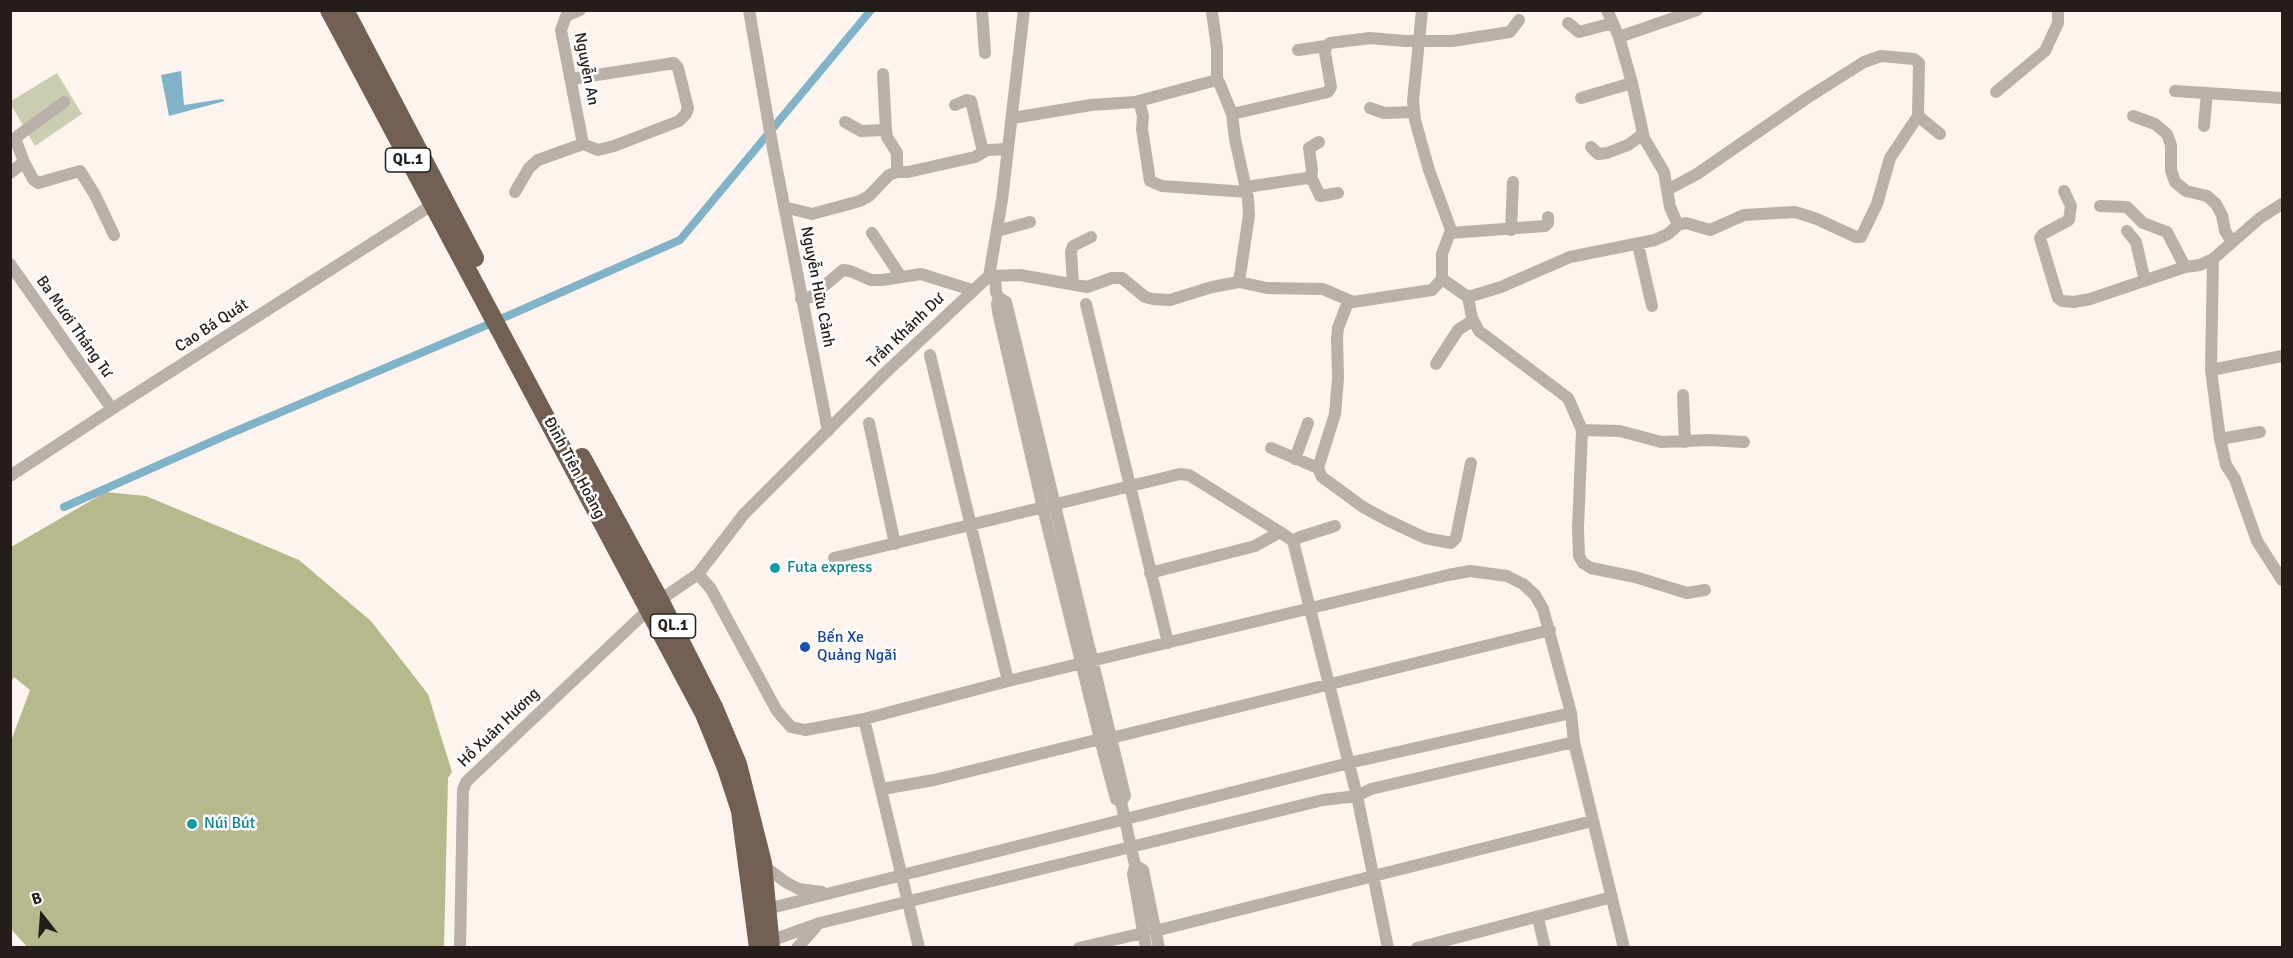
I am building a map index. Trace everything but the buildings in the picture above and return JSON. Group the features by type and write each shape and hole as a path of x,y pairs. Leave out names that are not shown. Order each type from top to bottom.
{"highway":[{"name":"Đinh Tiên Hoàng","path":"329,10 432,205 507,331 654,604 714,707 738,764 762,855 767,909 767,946"},
{"name":"Đinh Tiên Hoàng","path":"345,10 493,307"},
{"name":"Đinh Tiên Hoàng","path":"654,604 726,768 740,811 767,946"}],"street":[{"name":"Nguyễn An","path":"580,10 566,16 561,30 583,144"},
{"name":"Nguyễn Hữu Cảnh","path":"749,10 801,299 828,431"},
{"path":"982,10 986,53"},
{"path":"1024,10 992,276 999,298 1006,302 1049,507 1105,739 1125,796 1121,802 1135,865 1133,874 1149,932 1159,948"},
{"path":"1422,10 1413,101 1414,112 1419,140 1450,224 1450,232 1442,254 1442,279 1432,290"},
{"path":"1618,37 1697,10"},
{"path":"1996,92 2049,46 2058,23 2058,10"},
{"path":"1212,12 1217,48 1217,81"},
{"path":"1568,23 1579,32 1609,14 1632,83 1643,134 1652,155 1664,172 1670,207 1678,225"},
{"path":"1298,50 1370,38 1452,41 1505,33 1513,29 1519,20"},
{"path":"1232,114 1328,92 1331,87 1326,46"},
{"path":"1468,297 1501,287 1570,257 1638,245 1663,237 1678,225 1686,223 1710,230 1744,215 1795,212 1861,237 1877,204 1890,158 1918,116 1917,61 1881,56 1870,59 1807,98 1697,174 1667,190"},
{"path":"515,192 529,168 538,160 583,144 593,149 605,148 678,121 686,114 687,101 678,68 674,63 571,79"},
{"path":"883,74 886,130 887,137 897,153 897,172"},
{"path":"1012,118 1091,105 1139,101 1217,81"},
{"path":"1217,81 1223,86 1232,114 1249,215 1239,282"},
{"path":"1581,98 1632,83"},
{"path":"2175,91 2283,98"},
{"path":"2204,126 2207,93"},
{"path":"955,105 967,100 971,101 983,152"},
{"path":"1139,101 1143,116 1142,129 1150,180 1155,184 1246,190 1311,179"},
{"path":"64,102 15,138 24,162 33,179 38,183 80,171 95,195 114,235"},
{"path":"1370,108 1384,113 1414,112"},
{"path":"1918,116 1940,134"},
{"path":"2133,116 2155,124 2167,134 2171,145 2171,170 2175,182 2186,191 2207,196 2216,204 2222,215 2225,231 2232,242"},
{"path":"845,122 861,131 886,130"},
{"path":"1591,147 1598,154 1607,153 1628,145 1643,134"},
{"path":"1318,142 1309,148 1311,179 1320,196 1338,193"},
{"path":"784,207 812,214 860,201 869,196 884,179 897,172 908,172 975,157 983,152 1008,149"},
{"path":"10,173 24,162"},
{"path":"1512,230 1513,182"},
{"path":"2064,191 2071,206 2069,220 2043,234 2040,238 2060,300 2074,302 2185,267 2200,265 2213,259 2260,218 2283,204"},
{"name":"Cao Bá Quát","path":"10,476 432,205"},
{"path":"2100,206 2127,207 2143,223 2167,232 2185,267"},
{"path":"1450,232 1512,230 1545,226 1548,223 1548,217"},
{"path":"997,231 1030,222"},
{"path":"2127,231 2136,242 2145,281"},
{"path":"872,233 901,277"},
{"path":"1073,284 1071,252 1074,246 1091,237"},
{"path":"1638,245 1652,306"},
{"path":"2213,259 2211,370 2220,440 2226,465 2235,479 2257,541 2283,580"},
{"name":"Ba Mươi Tháng Tư","path":"10,264 14,279 112,409"},
{"path":"801,299 812,297 843,270 871,280 921,274 972,290"},
{"path":"992,276 1020,275 1087,287 1112,278 1122,278 1145,297 1170,300 1212,287 1239,282 1267,288 1323,289 1348,302 1364,302 1453,287"},
{"name":"Trần Khánh Dư","path":"654,604 698,574 744,514 884,374 972,290 992,276"},
{"path":"1442,279 1468,297 1476,327 1492,342 1531,368 1568,398 1582,430 1578,528 1579,556 1583,563 1591,568 1635,577 1687,593 1705,590"},
{"path":"1348,302 1336,338 1338,379 1335,414 1318,468 1322,477 1363,507 1385,519 1425,538 1451,543 1456,538 1471,463"},
{"path":"1086,304 1168,643"},
{"path":"1436,364 1458,330 1473,320"},
{"path":"930,355 1008,681"},
{"path":"2211,370 2283,356"},
{"path":"1683,395 1684,442"},
{"path":"869,423 895,544"},
{"path":"1294,459 1308,423"},
{"path":"1582,430 1620,431 1651,440 1744,442"},
{"path":"2220,440 2260,432"},
{"path":"1271,448 1318,468"},
{"path":"834,558 1130,488 1180,474 1189,475 1293,541 1357,796 1388,948"},
{"path":"1293,541 1335,526"},
{"path":"1150,573 1255,546 1280,532"},
{"path":"698,574 711,589 768,696 784,721 791,727 805,730 864,719 1008,681 1448,575 1470,571 1507,576 1523,584 1535,595 1543,609 1550,630 1592,820 1624,948"},
{"name":"Hồ Xuân Hương","path":"460,948 463,790 466,782 654,604"},
{"path":"882,789 934,780 1550,630"},
{"path":"767,909 1349,763 1570,713"},
{"path":"864,719 919,948"},
{"path":"767,946 820,923 1323,800 1357,796 1371,789 1574,742"},
{"path":"1079,948 1372,877 1592,820"},
{"path":"762,855 768,869 787,883 799,889 829,894"},
{"path":"1417,948 1612,897"},
{"path":"1538,918 1545,948"},
{"path":"797,948 809,932 820,923"},
{"path":"1146,948 1149,932"}],"green space":[{"path":"57,73 82,114 35,146 11,105 11,101"},
{"path":"106,492 146,496 299,560 371,621 428,694 452,772 448,778 444,947 28,948 11,929 11,741 30,690 14,677 11,682 11,547"}],"water":[{"path":"181,71 184,105 222,99 225,101 169,116 161,75"}],"waterway":[{"path":"64,507 680,240 871,10"}],"place":[{"name":"Futa express","path":"775,568"},
{"name":"Bến Xe Quảng Ngãi","path":"805,647"},
{"name":"Núi Bút","path":"192,824"}]}
